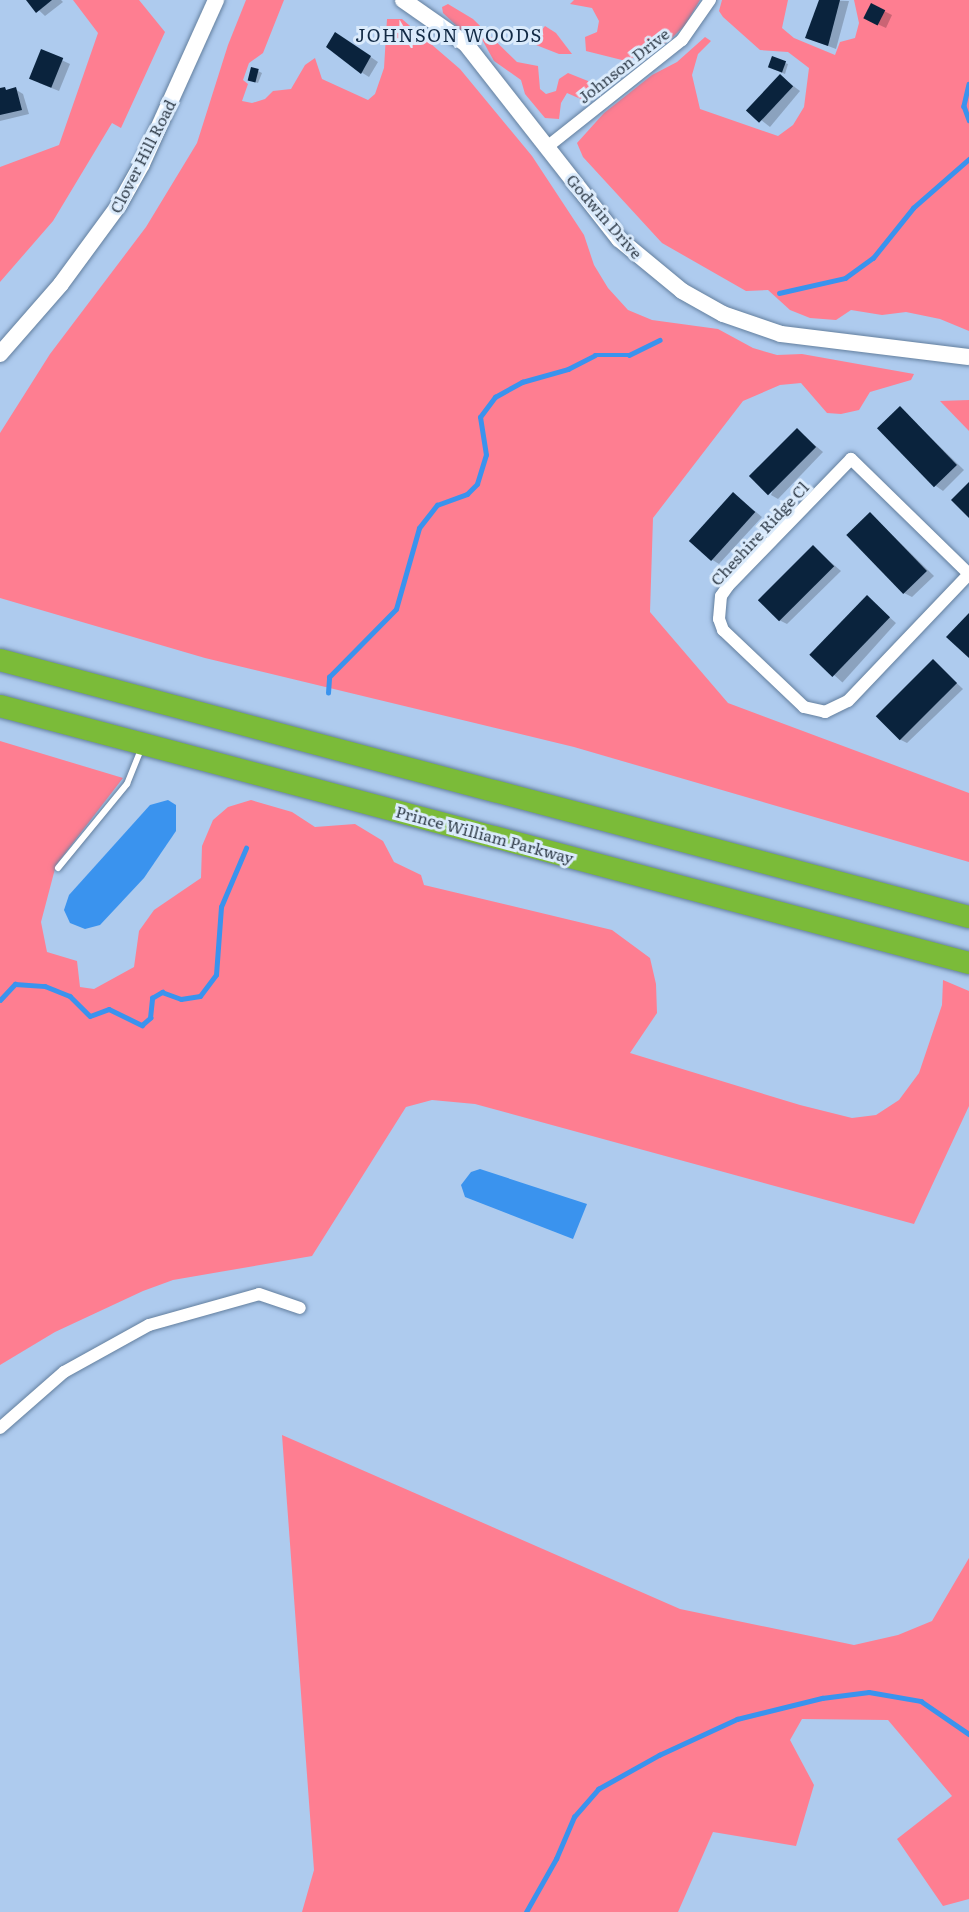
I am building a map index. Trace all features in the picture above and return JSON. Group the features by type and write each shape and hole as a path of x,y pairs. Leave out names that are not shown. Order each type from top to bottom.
{"highway":[{"path":"0,660 969,916"},
{"name":"Prince William Parkway","path":"0,706 969,963"}],"street":[{"name":"Clover Hill Road","path":"0,354 61,284 119,205 146,154 216,0"},
{"name":"Godwin Drive","path":"403,0 466,44 602,218 639,258 681,291 717,312 748,325 822,342 969,357"},
{"name":"Johnson Drive","path":"547,147 682,40 699,20 710,0"},
{"name":"Cheshire Ridge Cl","path":"851,459 969,574 848,701 825,712 804,707 723,630 718,608 728,586 851,459"},
{"path":"0,1428 64,1372 149,1325 259,1294 300,1308"}],"lane":[{"path":"58,868 127,784 143,744"}],"shaded area":[{"path":"73,0 139,0 165,32 121,128 112,123 53,221 0,282 0,167 59,145 98,33"},
{"path":"246,0 284,0 263,53 249,63 243,80 248,84 242,101 252,103 265,99 273,91 291,89 305,65 315,58 322,79 368,100 375,94 384,68 387,19 402,19 460,69 532,156 584,235 594,265 608,288 628,310 652,320 718,329 753,348 777,355 802,354 914,374 911,380 870,392 859,410 841,414 827,413 801,383 780,385 743,401 653,518 650,612 728,703 969,793 969,862 574,747 205,658 0,598 0,433 50,354 146,227 197,143 228,45"},
{"path":"574,0 700,0 685,25 669,41 626,61 586,51 585,37 597,32 599,21 592,8 570,4"},
{"path":"722,0 788,0 782,28 794,38 835,55 840,42 855,38 859,23 854,0 969,0 969,331 940,319 906,312 882,315 851,310 836,320 810,318 790,310 768,290 746,291 662,243 583,157 577,143 604,113 652,75 677,62 705,37 711,41 698,54 692,75 700,109 778,136 793,125 804,107 809,68 788,52 760,50 723,17 719,11"},
{"path":"448,4 473,19 517,62 538,66 540,89 546,94 556,91 559,79 568,73 588,81 591,97 583,100 567,93 561,103 559,119 545,118 525,94 521,80 494,61 479,34 463,32 443,13 442,7"},
{"path":"545,26 556,33 572,54 559,54 531,43"},
{"path":"969,400 969,431 940,401"},
{"path":"0,741 123,778 56,865 41,922 47,952 77,961 80,987 94,989 134,967 139,931 154,910 201,878 202,846 213,820 228,807 251,800 292,812 315,827 355,824 383,841 394,862 421,875 424,885 612,930 650,958 656,984 657,1013 630,1053 800,1105 852,1118 876,1115 899,1100 919,1073 942,1005 943,980 969,991 969,1106 914,1224 475,1104 432,1100 406,1107 312,1256 173,1280 143,1291 55,1332 0,1365"},
{"path":"282,1435 680,1609 854,1645 898,1635 932,1621 969,1558 969,1899 943,1906 897,1839 952,1796 888,1720 802,1719 790,1740 814,1785 796,1846 713,1832 678,1912 302,1912 314,1870"}],"water":[{"path":"168,800 176,805 176,831 144,878 100,925 85,929 70,923 64,910 69,895 150,805"},
{"path":"480,1169 587,1204 573,1239 465,1197 461,1185 471,1172"}],"building":[{"path":"26,0 52,0 36,13"},
{"path":"819,0 840,0 828,46 805,38"},
{"path":"871,3 885,10 878,25 863,18"},
{"path":"335,32 371,56 361,74 326,47"},
{"path":"41,49 63,58 51,88 29,79"},
{"path":"772,56 786,61 782,72 768,67"},
{"path":"251,67 259,69 255,83 248,81"},
{"path":"780,74 793,86 759,123 746,111"},
{"path":"5,87 6,90 16,87 22,110 0,115 0,88"},
{"path":"900,406 957,465 934,487 877,428"},
{"path":"797,428 816,447 768,495 749,476"},
{"path":"969,482 969,518 951,500"},
{"path":"733,492 755,512 711,561 689,541"},
{"path":"870,512 927,571 903,594 846,535"},
{"path":"813,545 834,566 779,621 758,600"},
{"path":"867,595 890,617 832,677 809,655"},
{"path":"969,613 969,658 946,637"},
{"path":"933,659 957,683 900,740 876,716"}],"waterway":[{"path":"969,84 964,106 969,120"},
{"path":"779,293 845,278 873,258 913,208 969,159"},
{"path":"328,693 329,677 396,609 419,528 437,505 467,494 477,484 486,455 480,417 495,397 522,382 568,369 595,355 629,355 660,340"},
{"path":"0,1000 15,984 45,986 70,996 90,1016 109,1009 142,1025 150,1018 152,998 162,992 181,999 200,996 216,975 221,907 246,848"},
{"path":"526,1912 556,1859 574,1817 598,1789 659,1755 737,1719 822,1698 869,1692 921,1701 969,1734"}],"district":[{"name":"JOHNSON WOODS","path":"449,35"}]}
